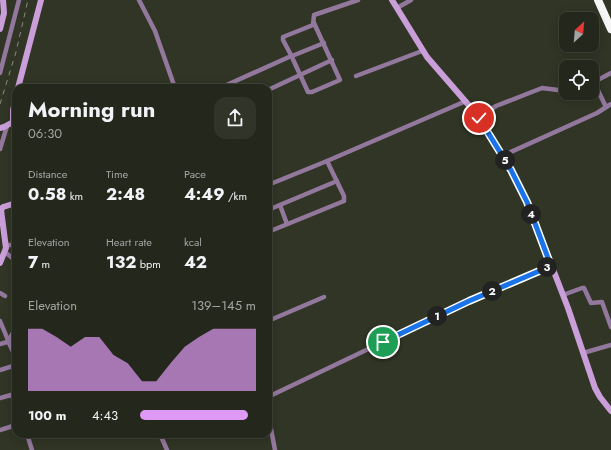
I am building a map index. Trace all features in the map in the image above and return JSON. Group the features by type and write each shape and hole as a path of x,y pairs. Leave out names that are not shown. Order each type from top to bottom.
{"highway":[{"path":"598,0 611,29"}],"street":[{"path":"0,29 4,13 4,0"},
{"path":"0,73 19,0"},
{"path":"19,84 42,0"},
{"path":"139,0 155,31 175,84"},
{"path":"314,23 312,26 283,37 283,40 307,91 310,92 339,81 340,79 314,23 314,15 358,0"},
{"path":"392,0 422,51 479,118 511,170 527,202 563,295 595,388 611,411"},
{"path":"397,8 411,0"},
{"path":"229,84 324,43"},
{"path":"356,76 422,51"},
{"path":"272,88 332,60"},
{"path":"599,79 611,73"},
{"path":"479,118 496,106 542,88 559,90"},
{"path":"599,94 606,107"},
{"path":"272,183 466,101"},
{"path":"502,156 591,116 611,104"},
{"path":"0,149 3,127"},
{"path":"272,230 344,201 344,196 327,161"},
{"path":"272,208 337,181"},
{"path":"0,263 5,252 6,245 0,208 12,204"},
{"path":"280,205 287,224"},
{"path":"6,245 12,245"},
{"path":"5,252 12,256"},
{"path":"272,395 469,301 551,266"},
{"path":"563,295 584,288 591,302 602,302 611,327"},
{"path":"0,293 6,296"},
{"path":"272,319 324,297"},
{"path":"0,321 12,350"},
{"path":"0,344 8,341 12,334"},
{"path":"584,353 611,345"},
{"path":"0,370 12,366"},
{"path":"0,398 12,395"},
{"path":"0,430 12,426"},
{"path":"272,434 275,450"},
{"path":"28,438 32,450"},
{"path":"162,438 167,450"}],"railway":[{"path":"0,104 16,52 28,0"}],"route":[{"path":"383,342 469,301 551,266 527,202 518,183 493,139 479,118"}]}
